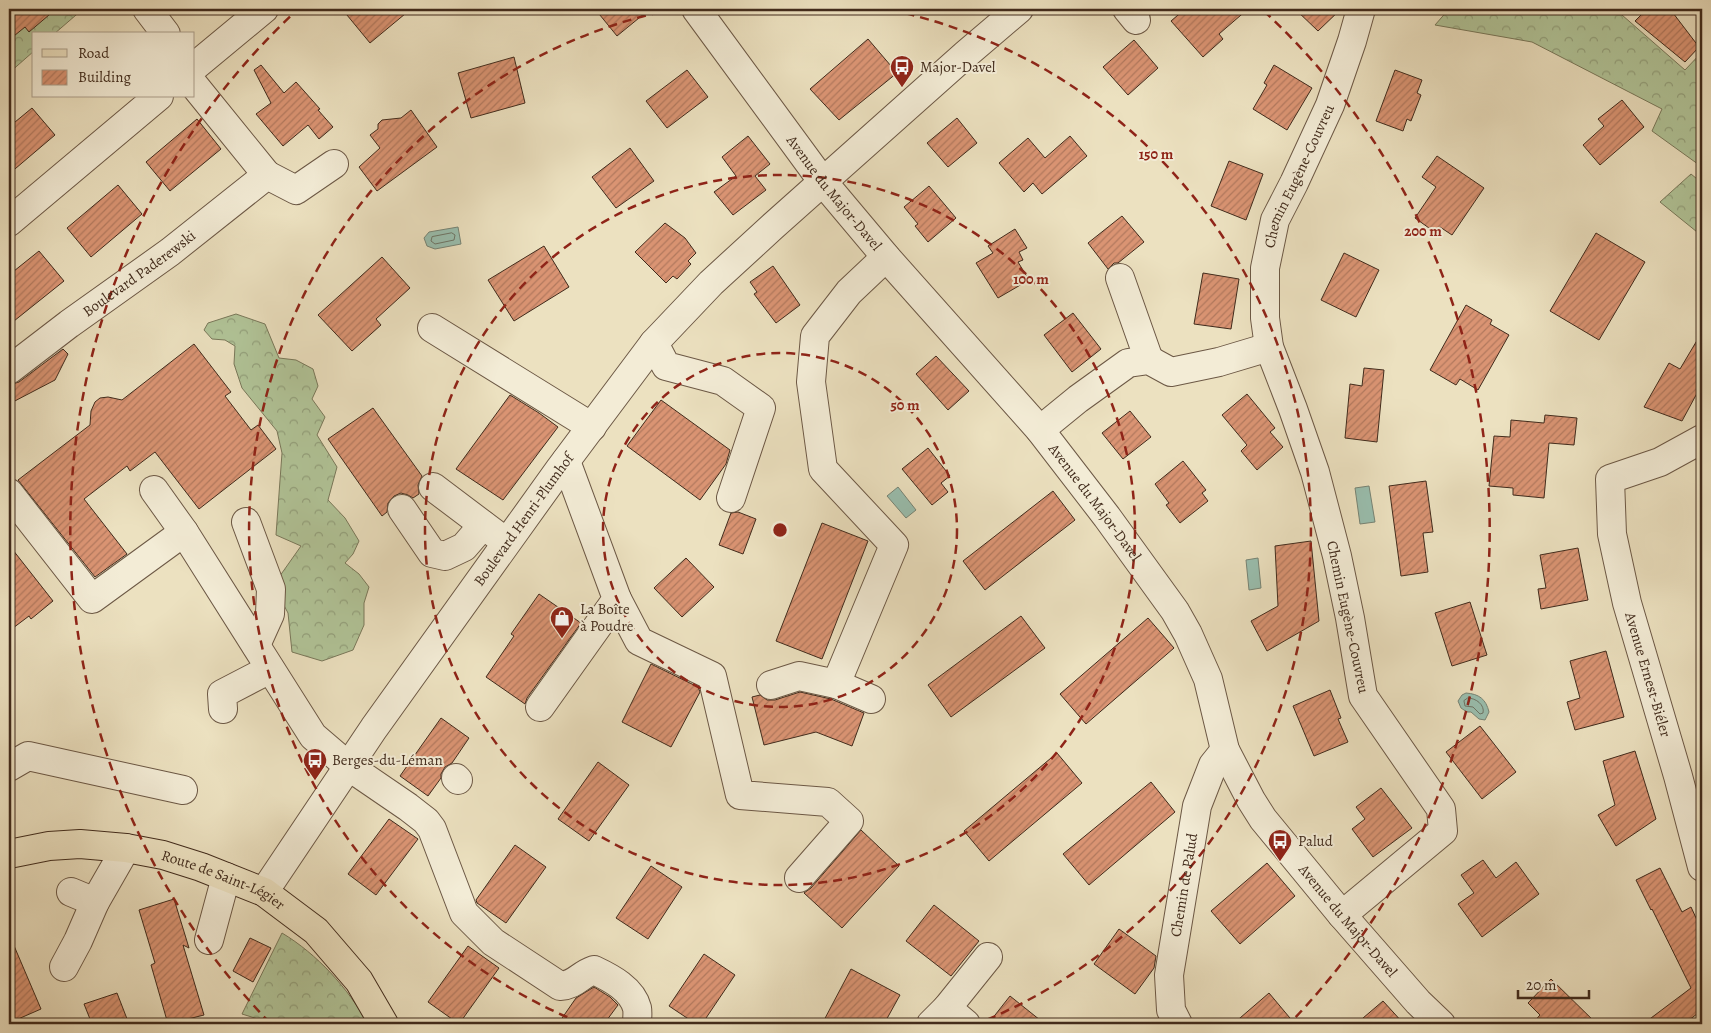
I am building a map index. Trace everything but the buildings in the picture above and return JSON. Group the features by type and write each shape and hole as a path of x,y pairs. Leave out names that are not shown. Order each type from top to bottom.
{"main road":[{"name":"Route de Saint-Légier","path":"9,854 49,846 80,844 126,848 163,855 201,867 264,892 316,931 359,981 384,1024"}],"street":[{"path":"147,9 164,32"},
{"path":"195,66 264,9"},
{"name":"Avenue du Major-Davel","path":"696,9 823,182 886,257 1040,430 1108,517 1188,634 1208,679 1225,750 1263,819 1342,915 1418,1002 1441,1024"},
{"name":"Boulevard Henri-Plumhof","path":"264,892 348,766 507,542 654,343 711,283 965,55 1019,9"},
{"name":"Chemin Eugène-Couvreu","path":"1342,915 1443,831 1441,809 1363,696 1337,556 1315,472 1269,347 1265,318 1265,268 1275,220 1330,106 1361,9"},
{"path":"195,86 268,175 296,190 334,164"},
{"path":"9,222 157,98"},
{"name":"Boulevard Paderewski","path":"9,370 69,324 170,252 268,175"},
{"path":"836,684 894,546 823,468 811,382 815,336 849,292 886,257"},
{"path":"1120,278 1149,360"},
{"path":"432,328 592,427"},
{"path":"654,343 666,366 723,380 761,408 731,498"},
{"path":"1040,430 1128,362 1149,360 1171,372 1219,362 1269,347"},
{"name":"Avenue Ernest-Biéler","path":"1702,439 1660,462 1610,479 1612,534 1627,603 1678,776 1702,867"},
{"path":"566,462 617,599 639,641 712,676 740,795 828,802 849,821 799,878"},
{"path":"433,487 507,542"},
{"path":"154,490 184,532 313,736 348,766 426,821 432,829 464,913 493,942 560,986 570,986 585,973 594,970 630,992 636,1008 637,1024"},
{"path":"10,493 92,599 184,532"},
{"path":"402,509 432,553 445,556 464,547 483,524"},
{"path":"246,522 271,589 270,614 256,645"},
{"path":"540,707 617,599"},
{"path":"223,709 222,694 270,669"},
{"path":"771,685 799,676 836,684 871,699"},
{"name":"Chemin de Palud","path":"1178,1024 1171,1010 1169,975 1197,806 1213,765 1225,750"},
{"path":"9,767 28,756 183,790"},
{"path":"64,967 78,942 83,897 126,848"},
{"path":"210,940 226,877"},
{"path":"948,1019 988,957"}],"green space":[{"path":"9,9 83,9 56,32 32,32 32,53 9,73"},
{"path":"1449,9 1611,9 1622,15 1685,70 1702,52 1702,167 1652,131 1662,109 1532,42 1435,25"},
{"path":"1691,174 1702,183 1702,236 1660,202"},
{"path":"236,314 265,324 279,358 296,360 313,369 318,386 312,399 325,417 317,435 337,467 328,500 345,518 359,541 353,554 345,563 359,574 369,587 364,603 364,625 353,650 322,661 292,652 288,613 279,596 277,580 301,546 276,535 282,453 277,431 242,388 234,364 235,346 225,340 212,339 204,330 208,323"},
{"path":"282,933 295,941 331,973 351,998 368,1024 274,1024 242,1014"}],"water":[{"path":"458,227 461,244 435,249 427,246 424,238 429,232"},
{"path":"1369,486 1375,522 1360,524 1355,488"},
{"path":"898,487 916,510 906,518 887,496"},
{"path":"1258,558 1261,588 1249,590 1246,560"},
{"path":"1466,693 1478,696 1484,701 1489,712 1485,720 1479,719 1471,712 1461,708 1458,701"}],"place":[{"name":"Major-Davel","path":"902,88"},
{"name":"La Boîte à Poudre","path":"562,639"},
{"name":"Berges-du-Léman","path":"315,781"},
{"name":"Palud","path":"1280,862"}]}
